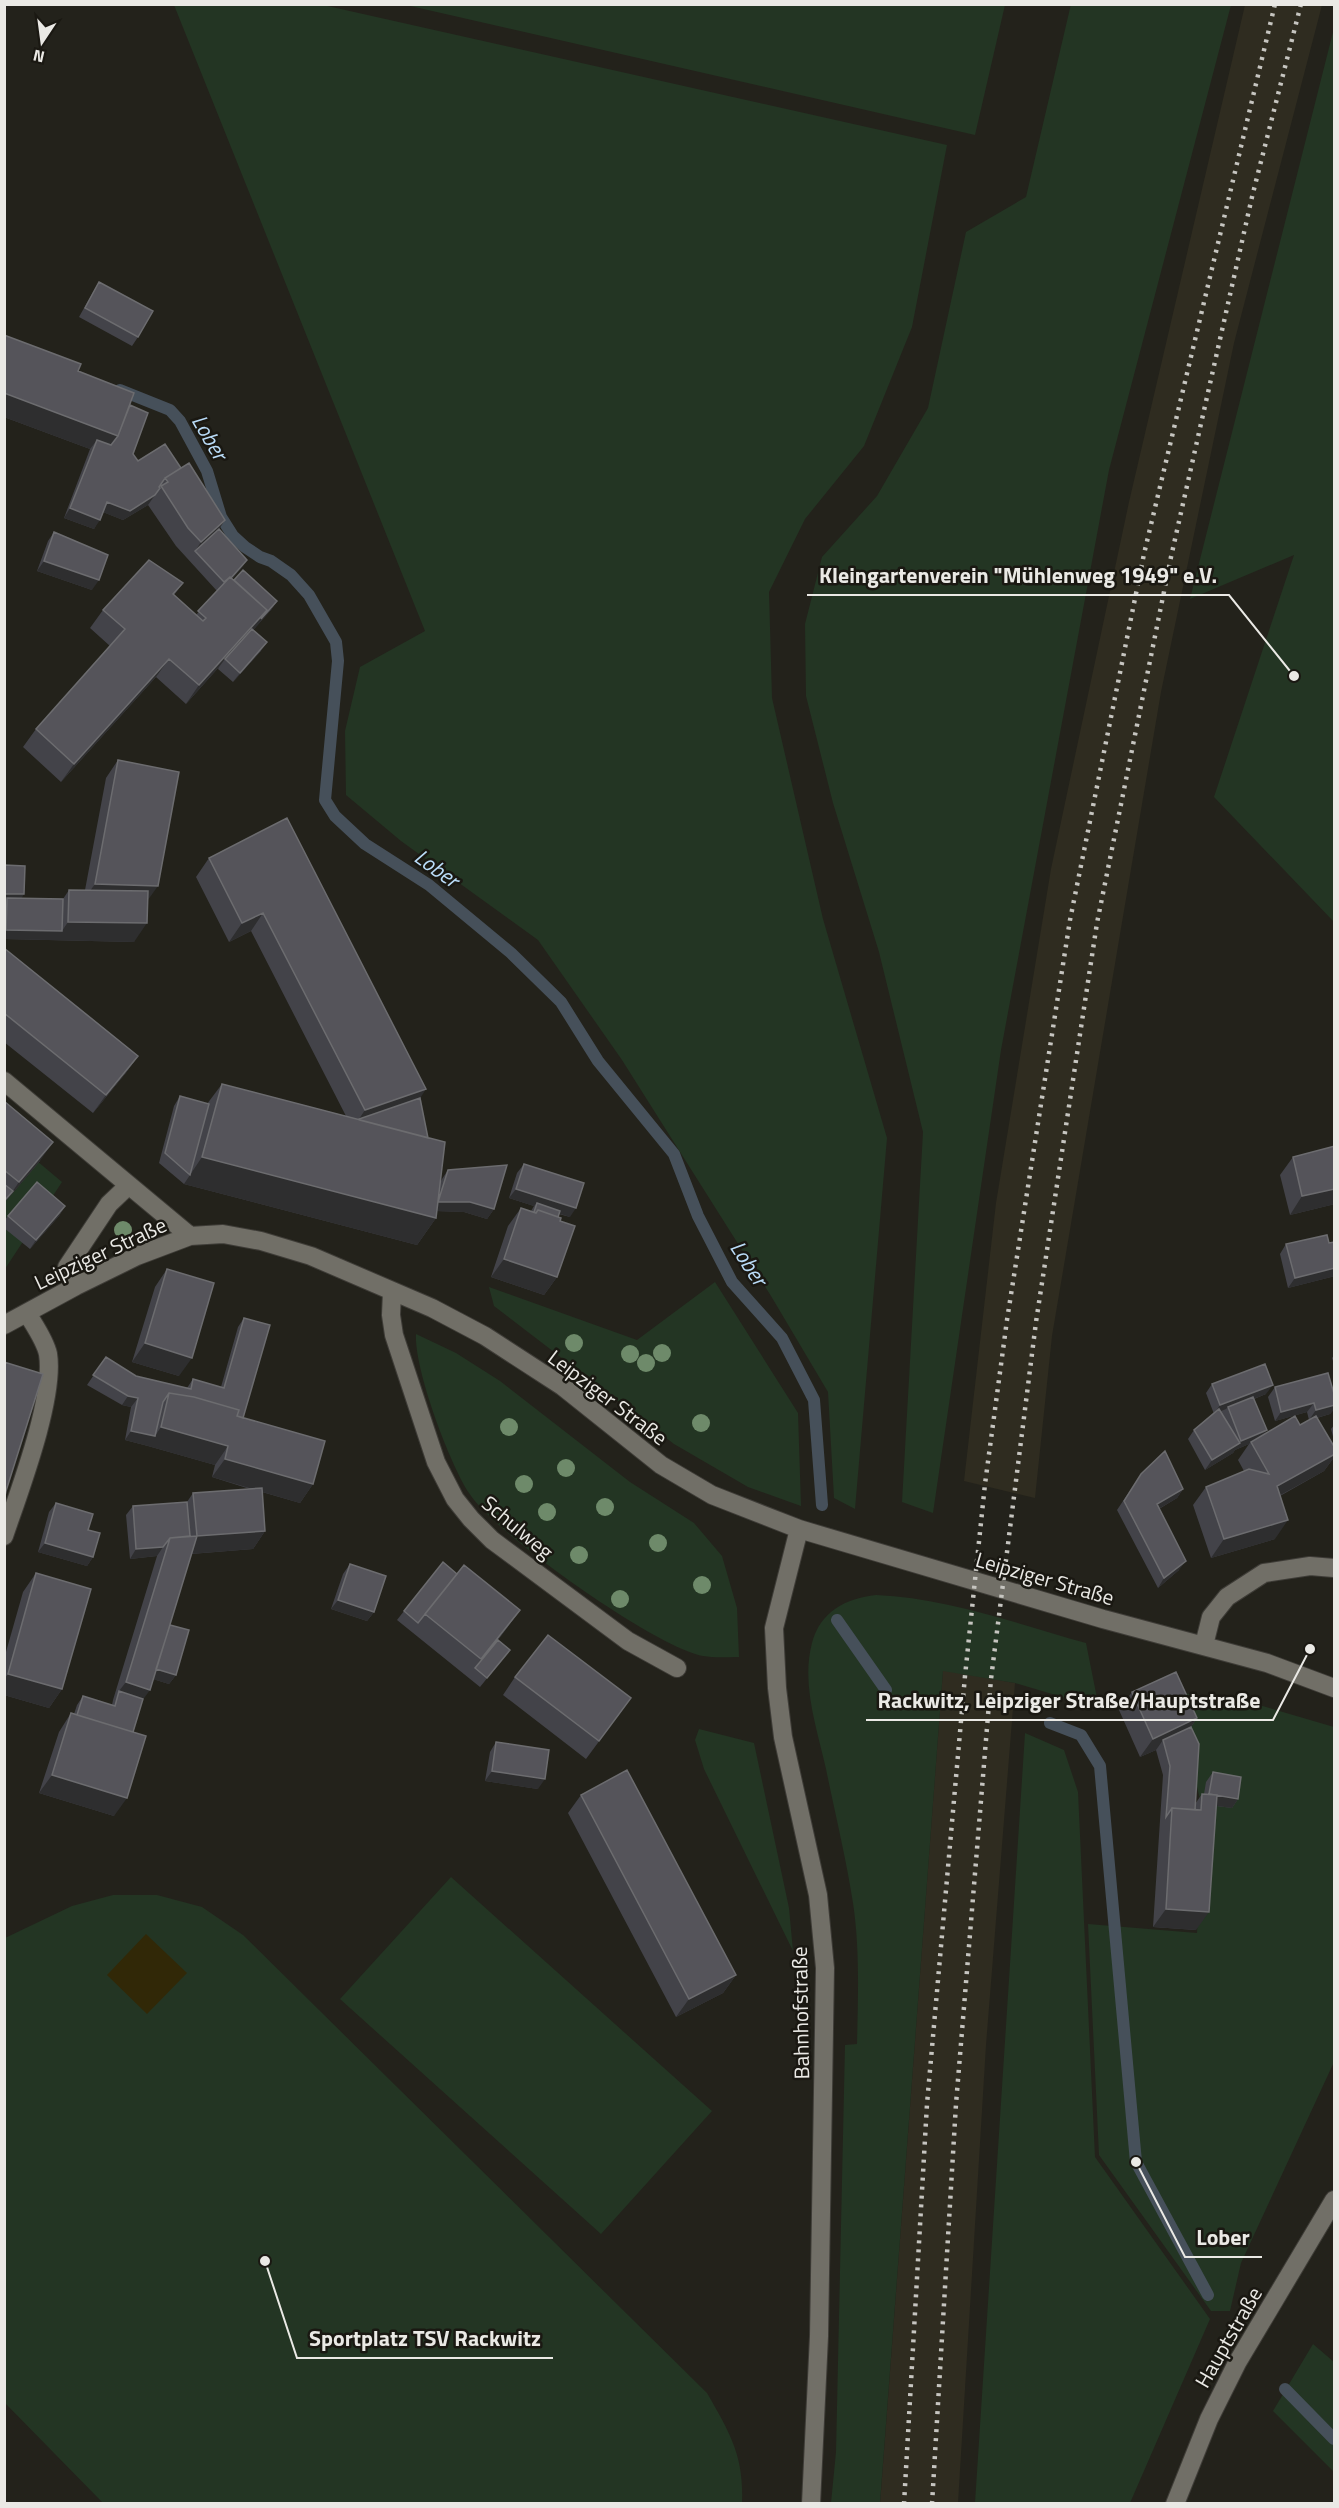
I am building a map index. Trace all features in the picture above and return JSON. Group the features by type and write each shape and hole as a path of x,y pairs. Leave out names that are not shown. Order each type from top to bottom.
{"street":[{"path":"4,1081 190,1236"},
{"path":"76,1286 67,1267 109,1204 129,1185"},
{"name":"Leipziger Straße","path":"4,1325 137,1256 190,1236 223,1234 261,1241 311,1256 432,1308 485,1336 562,1386 661,1465 712,1495 799,1529 1103,1619 1266,1663 1335,1688"},
{"name":"Schulweg","path":"392,1292 391,1315 394,1335 436,1462 455,1500 471,1520 492,1540 628,1641 677,1668"},
{"path":"4,1536 35,1440 47,1383 48,1353 27,1313"},
{"name":"Bahnhofstraße","path":"799,1529 774,1628 777,1688 783,1737 818,1895 825,1968 819,2316 811,2504"},
{"path":"1204,1645 1211,1617 1227,1597 1264,1573 1310,1566 1335,1568"},
{"name":"Hauptstraße","path":"1175,2504 1209,2419 1237,2362 1335,2200"}],"shaded area":[{"path":"1245,5 1322,5 1234,343 1161,692 1052,1336 1035,1498 964,1481 996,1203 1051,869 1129,502"},
{"path":"943,1670 1015,1683 986,2045 958,2503 880,2504"}],"green space":[{"path":"1005,4 975,135 406,5"},
{"path":"1071,4 1231,5 1109,470 1001,1050 933,1513 902,1502 923,1132 879,952 833,803 806,696 805,624 822,557 877,496 928,408 966,232 1026,197"},
{"path":"174,5 323,5 947,145 912,327 864,446 805,519 769,592 772,698 823,919 887,1138 855,1509 834,1498 828,1392 771,1296 622,1060 538,940 401,841 346,795 345,731 360,667 425,631"},
{"path":"1334,28 1334,922 1214,797 1294,555 1190,599"},
{"path":"5,1134 62,1182 5,1269"},
{"path":"715,1282 798,1413 801,1506 748,1487 674,1444 494,1306 489,1287 637,1340"},
{"path":"416,1334 456,1353 500,1381 630,1482 694,1523 722,1556 737,1608 739,1657 703,1656 680,1648 650,1632 615,1611 542,1560 485,1511 469,1493 461,1479 434,1415 421,1369"},
{"path":"876,1595 956,1606 1086,1643 1099,1708 1015,1683 943,1671 880,2503 831,2503 836,2452 845,2045 857,2044 858,1955 844,1852 812,1706 808,1674 812,1643 821,1623 836,1608 845,1603"},
{"path":"1172,1692 1242,1700 1334,1727 1334,2062 1241,2263 1230,2311 1211,2311 1099,2155 1088,1924 1197,1933 1204,1814"},
{"path":"699,1729 754,1743 789,1908 793,1951 704,1769 695,1740"},
{"path":"1025,1733 1064,1750 1078,1792 1095,2157 1210,2319 1130,2503 975,2503"},
{"path":"451,1877 712,2111 601,2234 340,1999"},
{"path":"113,1895 157,1895 202,1907 243,1935 707,2393 734,2445 741,2472 742,2503 103,2503 5,2403 5,1938 72,1906"},
{"path":"1313,2344 1334,2362 1334,2472 1273,2411"}],"sand":[{"path":"146,1934 187,1973 147,2014 107,1975"}],"building":[{"path":"99,282 153,311 138,337 85,308"},
{"path":"4,335 81,364 78,371 134,393 118,436 4,393"},
{"path":"130,405 148,413 133,454 138,461 165,444 181,468 165,478 155,495 130,511 107,502 100,520 70,508 97,440 111,445 118,436"},
{"path":"189,463 225,520 201,542 188,528 161,486 168,482 165,478"},
{"path":"219,529 247,560 231,578 224,582 195,551"},
{"path":"54,532 108,555 99,580 44,561"},
{"path":"149,560 183,583 173,594 203,621 206,618 198,611 230,577 267,610 199,685 169,659 74,764 36,729 125,629 103,610"},
{"path":"243,570 277,601 261,619 267,610 234,580"},
{"path":"252,629 267,642 240,673 225,659"},
{"path":"118,760 179,772 158,886 95,884"},
{"path":"287,818 426,1089 365,1110 263,913 242,923 209,858"},
{"path":"4,865 25,866 24,894 4,894"},
{"path":"69,890 148,891 147,923 68,922"},
{"path":"7,898 63,899 62,931 6,930"},
{"path":"4,948 138,1056 106,1095 4,1013"},
{"path":"222,1084 445,1142 436,1218 202,1157"},
{"path":"180,1096 209,1104 190,1175 165,1153"},
{"path":"420,1098 428,1138 359,1120 359,1119"},
{"path":"4,1101 53,1142 19,1182 4,1170"},
{"path":"1335,1146 1335,1189 1302,1196 1293,1157"},
{"path":"524,1164 584,1183 576,1208 516,1189"},
{"path":"507,1165 494,1209 470,1202 438,1202 448,1170"},
{"path":"37,1182 65,1206 36,1240 8,1216"},
{"path":"4,1184 13,1191 4,1201"},
{"path":"537,1203 560,1211 558,1217 538,1210 534,1212"},
{"path":"521,1208 536,1213 538,1210 575,1226 557,1277 504,1259"},
{"path":"1327,1235 1329,1243 1335,1242 1335,1268 1295,1278 1286,1244"},
{"path":"167,1269 214,1283 192,1358 145,1343"},
{"path":"244,1318 270,1325 243,1418 237,1416 239,1410 194,1397 169,1393 163,1402 155,1436 131,1431 138,1398 128,1396 93,1375 106,1357 136,1376 191,1389 193,1379 224,1388"},
{"path":"4,1362 43,1374 4,1501"},
{"path":"1265,1364 1273,1385 1220,1405 1212,1384"},
{"path":"1328,1373 1335,1405 1316,1410 1314,1403 1281,1412 1275,1387"},
{"path":"169,1393 194,1397 239,1410 237,1416 325,1441 313,1484 225,1459 228,1446 161,1427"},
{"path":"1253,1397 1267,1430 1241,1441 1228,1407"},
{"path":"1219,1409 1240,1443 1212,1460 1194,1430"},
{"path":"1295,1416 1300,1425 1316,1416 1335,1448 1335,1454 1277,1486 1288,1520 1224,1539 1206,1487 1249,1469 1269,1474 1251,1442"},
{"path":"1165,1451 1183,1489 1157,1504 1186,1561 1164,1578 1124,1501 1141,1474"},
{"path":"262,1488 265,1531 197,1536 193,1493"},
{"path":"187,1502 190,1536 170,1538 163,1547 136,1549 133,1506"},
{"path":"56,1503 93,1514 88,1530 100,1533 93,1557 45,1543"},
{"path":"197,1536 150,1690 126,1682 170,1538"},
{"path":"443,1562 457,1574 418,1623 404,1611"},
{"path":"350,1564 386,1576 374,1612 338,1600"},
{"path":"464,1565 520,1610 481,1659 425,1614"},
{"path":"36,1573 91,1589 62,1689 8,1674"},
{"path":"170,1625 189,1630 176,1675 156,1669"},
{"path":"548,1635 631,1698 599,1741 515,1677"},
{"path":"498,1640 510,1650 487,1678 475,1668"},
{"path":"1176,1672 1197,1718 1153,1739 1132,1692"},
{"path":"119,1691 143,1699 133,1732 77,1715 83,1696 115,1706"},
{"path":"71,1713 146,1736 127,1798 52,1775"},
{"path":"1191,1727 1199,1744 1195,1810 1172,1808 1166,1817 1170,1766 1163,1740"},
{"path":"496,1742 549,1750 545,1779 492,1771"},
{"path":"627,1770 736,1975 689,1999 581,1795"},
{"path":"1213,1772 1241,1777 1238,1799 1209,1794"},
{"path":"1202,1794 1217,1795 1209,1912 1166,1909 1172,1808 1201,1810"}],"waterway":[{"name":"Lober","path":"120,390 170,410 180,421 207,471 221,517 233,536 245,547 291,575 309,595 336,642 338,661 325,800 335,816 365,844 429,885 511,953 561,1002 598,1061 674,1154 698,1216 732,1282 782,1338 814,1400 822,1505"},
{"name":"Lober","path":"837,1620 886,1690"},
{"name":"Lober","path":"1050,1723 1081,1735 1100,1766 1136,2162 1208,2295"},
{"name":"Lober","path":"1285,2389 1334,2439"}],"railway":[{"path":"904,2504 927,2104 965,1676 985,1484 1007,1320 1070,920 1144,554 1275,4"},
{"path":"932,2504 956,2104 991,1679 1036,1322 1097,923 1171,557 1252,197 1301,4"}],"place":[{"name":"Kleingartenverein \"Mühlenweg 1949\" e.V.","path":"1294,676"},
{"name":"Rackwitz, Leipziger Straße/Hauptstraße","path":"1310,1649"},
{"name":"Lober","path":"1136,2162"},
{"name":"Sportplatz TSV Rackwitz","path":"265,2261"}]}
